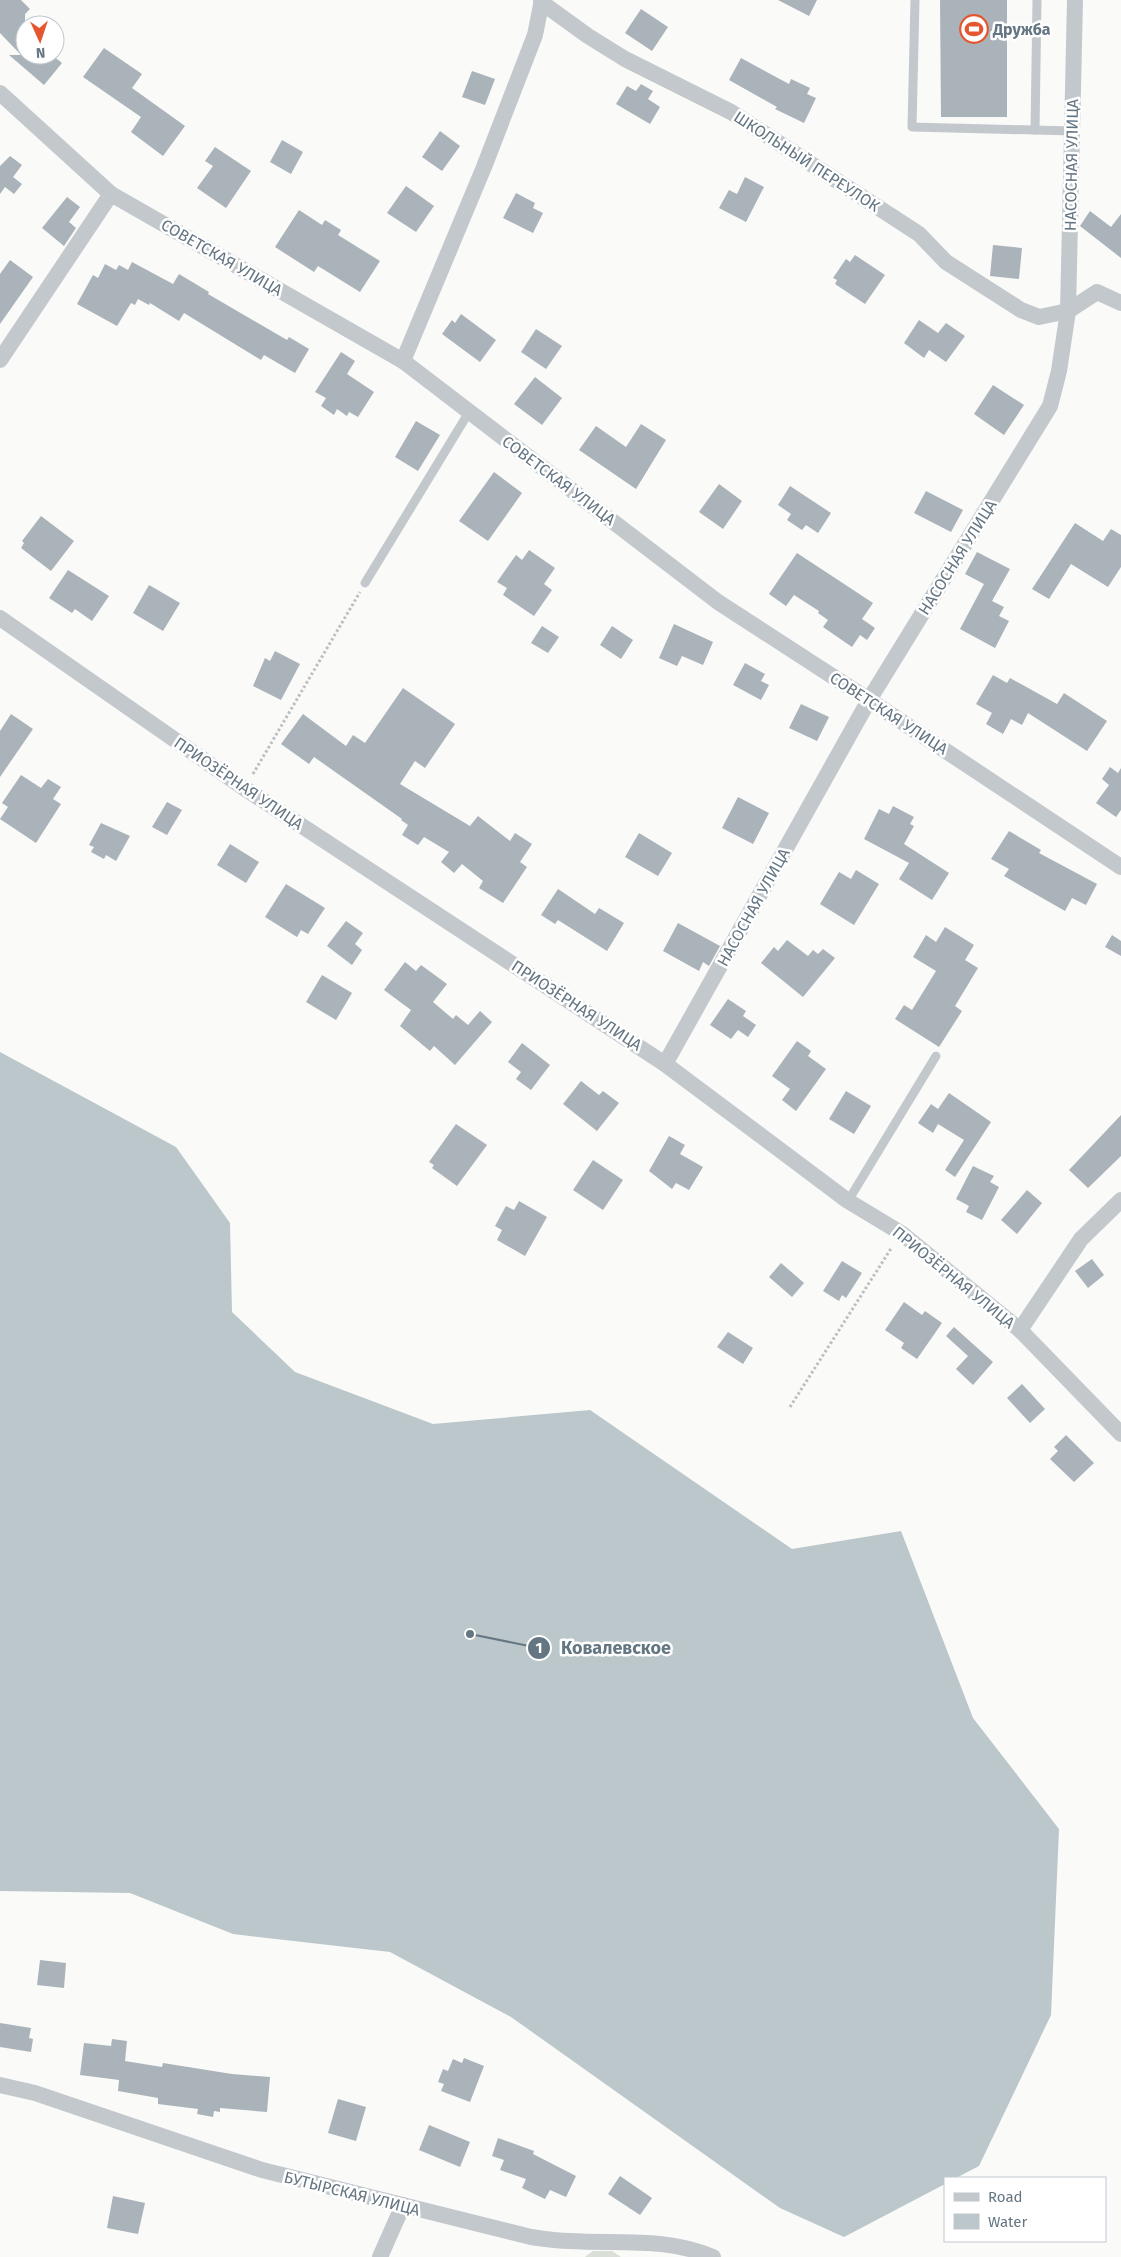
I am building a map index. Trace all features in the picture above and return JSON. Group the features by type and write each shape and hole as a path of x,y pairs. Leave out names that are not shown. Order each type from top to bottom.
{"street":[{"name":"НАСОСНАЯ УЛИЦА","path":"665,1064 869,700 1050,406 1059,371 1068,311 1075,0"},
{"name":"ШКОЛЬНЫЙ ПЕРЕУЛОК","path":"541,1 588,36 625,59 739,117 919,234 946,262 1021,310 1039,317 1068,311"},
{"path":"403,361 484,167 535,35 541,1"},
{"name":"СОВЕТСКАЯ УЛИЦА","path":"0,93 112,194 403,361 718,602 1120,865"},
{"path":"0,360 112,194"},
{"path":"1068,311 1097,292 1121,303"},
{"name":"ПРИОЗЁРНАЯ УЛИЦА","path":"0,618 244,788 665,1064 848,1201 901,1233 1020,1330 1121,1434"},
{"path":"1020,1330 1081,1239 1121,1200"},
{"name":"БУТЫРСКАЯ УЛИЦА","path":"0,2085 35,2093 262,2170 532,2237 571,2241 622,2241 669,2244 713,2257"},
{"path":"380,2257 403,2205"}],"lane":[{"path":"915,0 912,128 1072,131"},
{"path":"1035,130 1037,0"},
{"path":"365,583 469,412"},
{"path":"848,1201 936,1056"}],"path":[{"path":"244,788 365,583"},
{"path":"790,1407 901,1233"}],"shaded area":[{"path":"593,2251 612,2251 621,2257 585,2257"}],"water":[{"path":"0,1052 176,1147 230,1223 232,1312 295,1372 433,1424 590,1410 792,1549 901,1531 973,1718 1059,1829 1051,2015 979,2166 958,2177 944,2177 944,2185 844,2237 780,2208 511,2017 390,1952 233,1934 130,1893 0,1891"}],"building":[{"path":"0,0 21,0 30,9 25,15 15,15 15,49 0,33"},
{"path":"778,0 817,0 809,16"},
{"name":"Дружба","path":"940,0 1007,0 1007,117 941,117"},
{"path":"641,9 668,27 652,51 625,33"},
{"path":"104,48 142,74 132,88 185,126 163,156 131,132 141,117 83,77"},
{"path":"741,58 789,84 791,79 810,88 807,94 816,98 804,123 775,109 777,107 729,80"},
{"path":"21,65 60,65 44,85"},
{"path":"472,71 495,79 485,105 462,97"},
{"path":"641,84 653,91 648,99 660,107 650,124 616,104 627,86 636,91"},
{"path":"440,131 460,146 442,171 422,157"},
{"path":"282,140 303,152 291,174 270,162"},
{"path":"215,147 251,171 226,208 197,188 213,166 205,161"},
{"path":"10,156 22,165 13,177 22,184 14,194 5,187 0,194 0,166"},
{"path":"745,177 764,187 746,222 719,208 729,190 737,194"},
{"path":"406,186 434,206 416,232 387,213"},
{"path":"516,193 535,203 533,208 543,213 533,233 503,218"},
{"path":"67,197 80,207 69,222 76,228 64,246 42,228"},
{"path":"299,210 322,225 325,220 341,230 338,235 380,261 360,292 318,266 314,272 275,247"},
{"path":"1090,211 1111,227 1121,214 1121,258 1080,226"},
{"path":"993,245 1022,248 1019,279 990,276"},
{"path":"855,255 885,275 865,304 835,284 837,280 833,278 846,259 850,262"},
{"path":"10,260 33,277 0,324 0,274"},
{"path":"132,262 173,284 179,274 209,292 208,294 287,340 289,337 309,349 295,373 264,355 261,360 184,313 179,321 150,303 149,305 138,299 135,305 131,303 117,326 77,304 93,275 98,278 105,264 116,270 119,265 128,270"},
{"path":"461,314 496,340 480,362 442,334 452,320 455,323"},
{"path":"919,320 938,333 946,323 965,336 946,362 929,350 924,358 904,343"},
{"path":"536,329 562,346 546,369 521,352"},
{"path":"341,352 355,361 347,374 374,392 358,417 349,412 347,416 337,409 334,415 321,406 326,398 315,392"},
{"path":"535,377 562,398 542,425 514,404"},
{"path":"993,385 1024,405 1004,435 974,414"},
{"path":"416,421 440,435 418,471 395,457"},
{"path":"641,424 666,440 636,489 579,450 596,426 626,447"},
{"path":"494,472 522,493 488,541 459,521"},
{"path":"719,484 742,501 723,529 699,512"},
{"path":"790,486 831,513 818,533 806,525 802,530 787,520 791,514 778,505"},
{"path":"926,491 963,510 951,532 914,513"},
{"path":"41,516 74,541 51,571 21,548 24,543 22,541"},
{"path":"1075,523 1103,541 1111,529 1121,535 1121,567 1108,587 1071,564 1049,599 1032,589"},
{"path":"529,550 555,568 544,584 552,590 534,616 503,595 507,588 497,582 516,555 522,560"},
{"path":"977,552 1010,569 992,601 1004,607 999,616 1009,621 995,648 960,629 984,584 965,574"},
{"path":"797,553 873,603 862,619 875,628 867,640 860,635 852,647 823,627 828,620 818,613 819,611 794,595 786,606 769,594"},
{"path":"68,570 109,596 92,621 75,609 72,613 49,598"},
{"path":"149,585 180,603 163,631 133,613"},
{"path":"674,624 713,642 703,665 682,656 677,666 659,658"},
{"path":"542,626 559,637 548,653 531,643"},
{"path":"612,626 633,640 621,659 600,645"},
{"path":"275,651 300,664 281,700 253,686 265,658 270,661"},
{"path":"745,663 765,674 761,681 769,685 761,700 733,685"},
{"path":"993,675 1007,683 1010,678 1057,704 1064,693 1107,721 1087,751 1028,713 1022,725 1011,719 1003,734 986,724 992,713 976,704"},
{"path":"403,688 455,724 425,768 415,761 400,784 470,826 478,816 510,841 515,833 532,844 520,862 527,867 503,903 479,888 483,881 462,864 454,873 441,862 449,852 424,837 418,845 402,835 408,825 402,819 314,757 309,764 281,744 303,714 346,746 353,735 365,743"},
{"path":"801,704 829,717 817,741 789,728"},
{"path":"11,714 33,729 0,777 0,731"},
{"path":"1110,767 1118,773 1121,768 1121,810 1116,817 1096,803 1109,785 1102,779"},
{"path":"21,775 41,788 48,779 61,787 53,799 61,804 36,843 0,819 8,807 2,803"},
{"path":"738,797 769,813 753,844 722,828"},
{"path":"167,802 182,810 167,835 152,827"},
{"path":"893,806 914,817 910,824 914,826 904,844 949,873 932,900 899,879 909,863 864,839 879,809 889,814"},
{"path":"101,823 130,836 116,861 106,855 104,859 91,852 94,847 89,845"},
{"path":"1009,831 1041,850 1039,853 1097,884 1086,905 1072,898 1065,911 1004,876 1009,869 991,859"},
{"path":"639,833 672,853 658,876 625,857"},
{"path":"230,844 259,862 246,883 217,865"},
{"path":"856,870 879,884 854,925 820,904 839,872 851,879"},
{"path":"286,884 325,908 308,934 301,930 297,937 265,917"},
{"path":"558,889 595,914 599,908 624,923 607,951 558,920 555,924 541,915"},
{"path":"346,921 363,933 355,944 362,950 352,965 327,946"},
{"path":"678,923 720,946 709,966 703,962 699,971 663,951"},
{"path":"945,927 974,945 965,960 978,968 955,1006 962,1011 939,1047 895,1019 904,1005 912,1010 936,971 913,957 926,935 936,942"},
{"path":"1112,935 1121,941 1121,956 1105,947"},
{"path":"787,940 808,956 813,950 818,954 823,949 835,958 803,997 761,963 774,947 778,951"},
{"path":"405,962 416,971 421,965 447,984 433,1002 453,1019 456,1015 468,1025 480,1011 492,1022 455,1065 434,1046 430,1051 400,1026 411,1010 384,990"},
{"path":"322,975 352,993 336,1020 306,1002"},
{"path":"728,999 746,1011 743,1016 756,1025 748,1037 738,1030 731,1039 710,1025"},
{"path":"797,1041 811,1051 808,1056 826,1069 796,1111 782,1100 790,1089 772,1076"},
{"path":"522,1043 550,1065 531,1090 516,1079 521,1072 508,1062"},
{"path":"581,1081 599,1095 603,1091 619,1103 597,1131 563,1104"},
{"path":"846,1091 871,1106 854,1134 829,1119"},
{"path":"949,1093 991,1122 955,1177 945,1170 964,1140 938,1124 933,1133 918,1123 931,1104 938,1109"},
{"path":"1121,1115 1121,1156 1088,1188 1069,1170"},
{"path":"456,1124 487,1145 457,1186 432,1168 434,1165 429,1162"},
{"path":"669,1136 685,1145 680,1154 703,1167 689,1190 676,1183 672,1189 649,1171"},
{"path":"593,1160 623,1180 603,1210 573,1190"},
{"path":"973,1166 994,1176 990,1182 999,1187 982,1220 966,1212 969,1206 956,1199"},
{"path":"1027,1190 1042,1203 1017,1234 1001,1220"},
{"path":"519,1201 547,1217 525,1256 497,1240 502,1230 495,1226 506,1206 514,1210"},
{"path":"1092,1259 1104,1275 1088,1288 1075,1271"},
{"path":"842,1261 862,1273 846,1298 842,1295 839,1301 823,1291"},
{"path":"781,1263 804,1283 792,1297 769,1277"},
{"path":"904,1302 922,1315 925,1311 942,1323 917,1359 901,1348 904,1343 885,1330"},
{"path":"954,1327 993,1362 973,1385 956,1369 968,1356 946,1336"},
{"path":"728,1332 753,1348 743,1364 717,1347"},
{"path":"1022,1384 1045,1409 1030,1423 1007,1398"},
{"path":"1066,1435 1094,1463 1074,1482 1050,1459 1058,1451 1054,1447"},
{"path":"40,1960 66,1963 64,1988 37,1985"},
{"path":"0,2023 31,2028 29,2038 33,2039 31,2052 0,2047"},
{"path":"112,2039 127,2041 125,2061 162,2067 163,2063 232,2074 270,2077 267,2112 220,2108 220,2112 214,2111 213,2117 197,2114 198,2109 158,2104 158,2098 118,2091 119,2080 80,2075 84,2043 111,2046"},
{"path":"464,2058 484,2066 470,2102 441,2091 444,2084 438,2082 443,2069 448,2071 453,2059 462,2063"},
{"path":"338,2099 366,2107 356,2141 328,2133"},
{"path":"429,2125 470,2142 460,2167 419,2150"},
{"path":"498,2138 534,2151 533,2154 576,2176 566,2197 550,2190 545,2199 522,2188 526,2179 500,2170 504,2160 492,2156"},
{"path":"620,2176 652,2198 640,2215 608,2194"},
{"path":"113,2196 145,2203 138,2234 107,2228"}],"place":[{"name":"Дружба","path":"974,29"},
{"name":"Ковалевское","path":"470,1634"}]}
